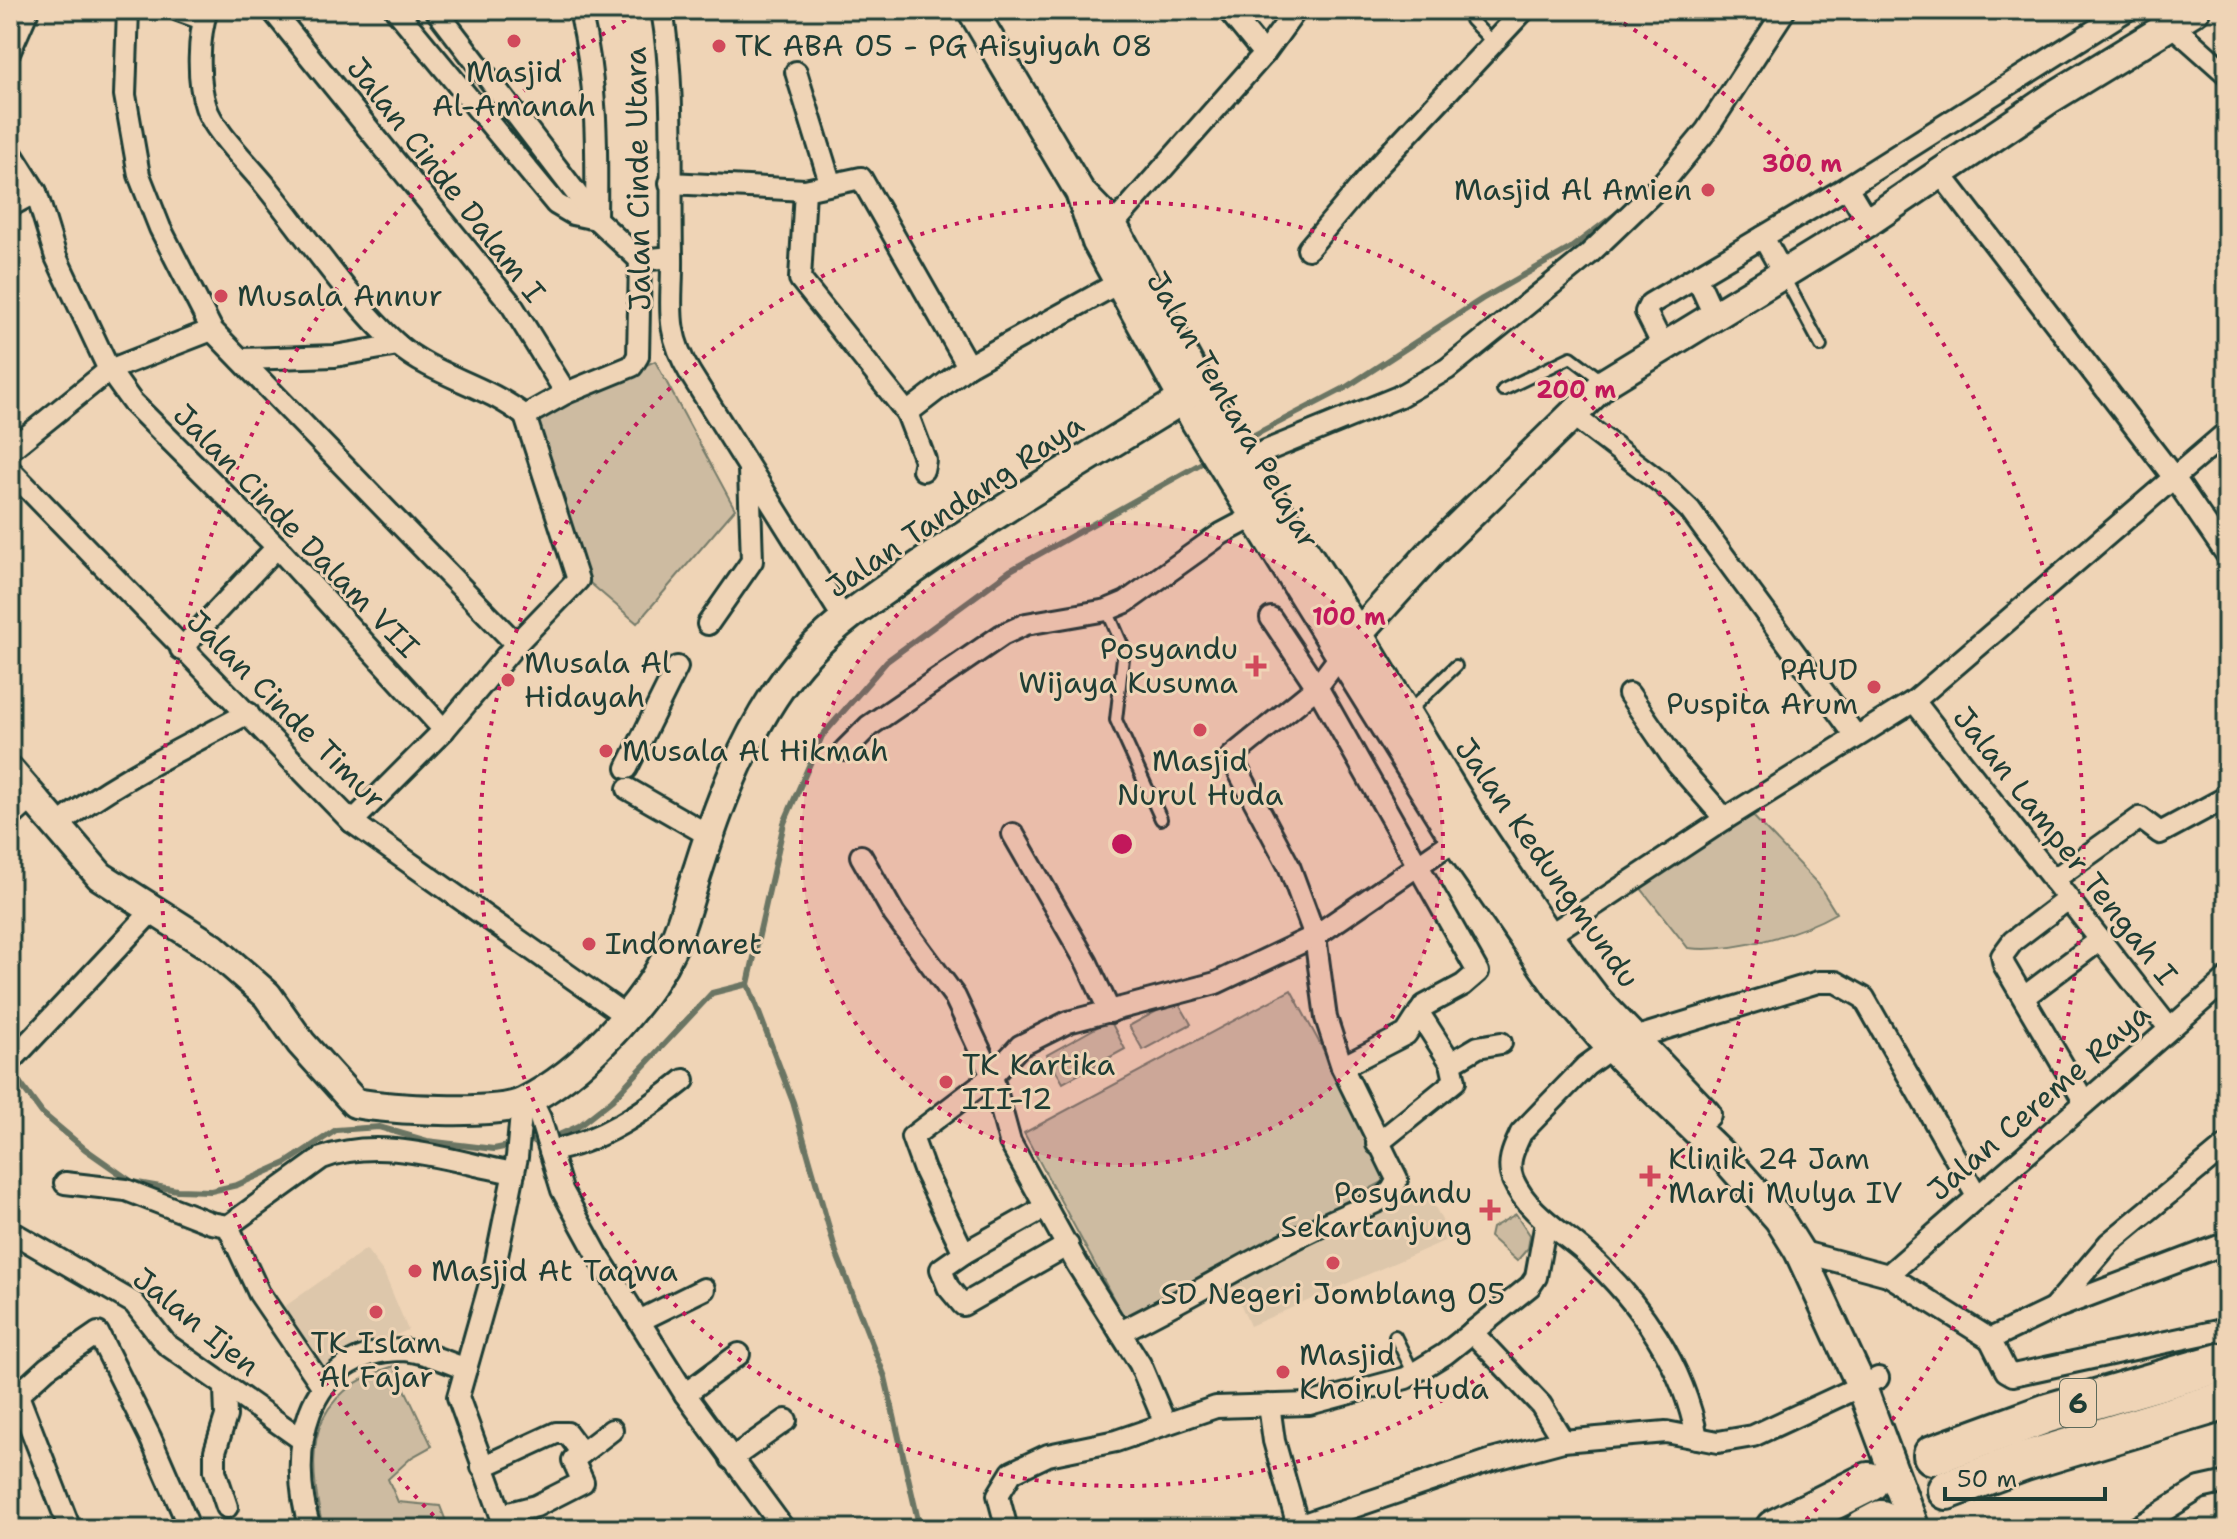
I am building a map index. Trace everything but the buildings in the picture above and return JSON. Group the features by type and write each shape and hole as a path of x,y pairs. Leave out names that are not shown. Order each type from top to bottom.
{"highway":[{"name":"6","path":"1933,1455 2048,1413 2227,1361"},
{"name":"6","path":"1947,1490 2025,1461 2227,1400"},
{"path":"1775,1529 1869,1482"}],"main road":[{"name":"Jalan Tentara Pelajar","path":"972,10 1105,234 1197,408"},
{"path":"1349,643 1571,414 1605,383 1868,222 2174,15"},
{"name":"Jalan Tentara Pelajar","path":"1105,234 1120,282 1197,408 1237,459 1349,643"},
{"name":"Jalan Tandang Raya","path":"10,771 100,876 213,948 267,995 301,1043 355,1103 528,1110 585,1060 626,1016 672,947 730,782 780,689 807,654 844,619 971,529 1197,408"},
{"name":"Jalan Tentara Pelajar","path":"1237,459 1253,517 1349,643"},
{"name":"Jalan Kedungmundu","path":"1349,643 1406,714 1465,833 1548,936 1621,1043"},
{"name":"Jalan Kedungmundu","path":"1349,643 1557,986 1621,1043 1761,1195 1811,1255 1935,1529"},
{"name":"Jalan Kedungmundu","path":"1869,1381 1887,1526"}],"street":[{"path":"10,51 28,10"},
{"path":"128,10 125,95 139,175 160,228 212,330 516,644"},
{"path":"178,10 205,14 202,81 206,109 333,271 398,345 435,370 464,379 508,402 525,416 578,578 516,644 444,730 352,822"},
{"name":"Jalan Cinde Dalam I","path":"272,10 511,304 566,393"},
{"path":"396,10 556,204 573,214 596,219"},
{"path":"436,10 596,219 640,260 672,257"},
{"name":"Jalan Cinde Utara","path":"580,10 597,113 596,219"},
{"name":"Jalan Cinde Utara","path":"662,10 672,67 669,311 679,355 844,619"},
{"path":"1228,10 1264,54"},
{"path":"1105,234 1264,54 1296,10"},
{"path":"1308,249 1377,167 1524,10"},
{"path":"1237,459 1398,397 1447,369 1588,255 1662,184 1706,131 1785,10"},
{"path":"1663,346 1646,308 1847,187 2127,10"},
{"path":"2174,15 2227,74"},
{"path":"2076,43 2092,73"},
{"path":"2035,68 2051,98"},
{"path":"796,72 830,182"},
{"path":"1964,113 1981,145"},
{"name":"Jalan Cinde Dalam VII","path":"10,151 36,192 56,257 109,370 155,429 277,547 444,730"},
{"path":"1940,173 2175,479 2227,555"},
{"path":"670,183 805,190 854,178 864,181 968,366"},
{"path":"1847,187 1868,222"},
{"path":"805,190 800,279 907,413 925,460 923,470"},
{"path":"10,206 36,192"},
{"path":"1763,237 1783,273"},
{"path":"525,416 566,393 632,366 636,361 640,260"},
{"path":"1697,278 1714,315"},
{"path":"907,413 968,366 1120,282"},
{"path":"10,450 109,370 212,330"},
{"path":"242,359 335,356 398,345"},
{"path":"1571,414 1664,485 1690,510 1855,735"},
{"path":"1548,936 1855,735 1914,701 2227,432"},
{"name":"Jalan Cinde Timur","path":"10,470 352,822 626,1016"},
{"name":"Jalan Cinde Utara","path":"708,624 752,561 749,470"},
{"path":"845,750 869,726 1002,635 1035,622 1107,610 1126,602 1221,534 1253,517"},
{"path":"181,649 277,547"},
{"path":"1271,618 1317,687 1417,869 1445,910 1477,970 1463,985 1424,1006 1406,1034 1342,1067"},
{"path":"1120,1332 1288,1240 1382,1199 1393,1190 1397,1179 1377,1144 1342,1067 1326,1018 1315,936 1289,866 1231,757 1317,687 1349,643"},
{"path":"627,768 677,667"},
{"path":"1629,694 1677,764 1725,819"},
{"name":"Jalan Lamper Tengah I","path":"1914,701 2169,1028"},
{"path":"55,827 86,803 166,754 248,713"},
{"path":"628,789 710,836"},
{"path":"10,818 33,797"},
{"path":"2053,880 2140,818 2160,833 2227,797"},
{"path":"964,1253 924,1170 912,1137 992,1076 1020,1046 1068,1022 1216,983 1315,936 1417,869 1465,833"},
{"path":"1013,834 1087,963 1110,1012"},
{"path":"861,856 894,914 955,997 992,1076 1010,1142 1140,1364 1165,1423"},
{"path":"2068,899 2013,941 2002,956 2084,1101"},
{"path":"16,1047 152,911"},
{"path":"2024,997 2100,940"},
{"name":"Jalan Cereme Raya","path":"1888,1275 2227,979"},
{"path":"1697,1438 1690,1402 1675,1366 1648,1326 1617,1284 1546,1222 1514,1183 1510,1163 1521,1133 1592,1061 1621,1043 1818,982 1836,982 1864,998 1977,1196"},
{"path":"1377,1144 1455,1081 1451,1063 1419,1013"},
{"path":"1451,1063 1478,1047 1501,1043"},
{"path":"550,1151 573,1147 648,1111 684,1080"},
{"path":"528,1110 550,1151 569,1203 639,1321 685,1394 784,1529"},
{"path":"528,1110 495,1266 458,1397 504,1522 583,1482 573,1460 612,1430"},
{"path":"2053,1309 2109,1243 2227,1145"},
{"path":"65,1183 126,1190 211,1223 228,1226 322,1158 340,1151 391,1148 516,1165"},
{"path":"1046,1207 941,1269 948,1287 963,1305 1068,1245"},
{"path":"1007,1529 998,1495 1002,1483 1012,1472 1048,1455 1116,1441 1216,1407 1309,1404 1366,1391 1414,1374 1533,1282 1546,1222"},
{"path":"228,1226 259,1293 323,1387"},
{"name":"Jalan Ijen","path":"10,1231 134,1303 166,1344 225,1389 301,1439"},
{"path":"1990,1339 2053,1309 2227,1243"},
{"path":"1811,1255 1888,1275 1990,1339 2006,1371 2013,1375 2227,1329"},
{"path":"639,1321 704,1289"},
{"path":"1472,1332 1541,1405 1563,1441"},
{"path":"63,1525 14,1397 98,1333 150,1437 190,1529"},
{"path":"310,1529 303,1505 301,1439 308,1412 323,1387 363,1355 376,1353 403,1350 466,1369"},
{"path":"685,1394 739,1354"},
{"path":"1269,1405 1293,1527 1492,1460 1563,1441 1666,1432 1718,1442 1753,1436 1869,1381"},
{"path":"225,1389 226,1416 215,1451 215,1471 227,1507"},
{"path":"731,1459 786,1420"},
{"path":"482,1467 556,1433 567,1433 582,1453"},
{"path":"2135,1529 2200,1488 2227,1482"}],"lane":[{"path":"1471,20 1493,43"},
{"path":"1783,273 1821,346"},
{"path":"1503,390 1571,357 1605,383"},
{"path":"1107,610 1124,649 1116,720 1161,819"},
{"path":"1406,714 1456,666"},
{"path":"1395,1336 1414,1374"}],"shaded area":[{"path":"655,361 735,509 637,623 583,577 533,418"},
{"path":"1750,813 1818,884 1836,913 1764,941 1724,948 1688,948 1640,887"},
{"path":"1291,990 1392,1177 1125,1320 1024,1133"},
{"path":"1177,1000 1191,1024 1143,1050 1129,1026"},
{"path":"1110,1020 1125,1049 1063,1083 1047,1055"},
{"name":"SD Negeri Jomblang 05","path":"1425,1187 1451,1238 1250,1326 1230,1280"},
{"path":"1516,1214 1530,1235 1528,1248 1517,1261 1490,1237 1492,1228"},
{"path":"366,1249 384,1273 408,1330 367,1347 326,1372 277,1312"},
{"path":"394,1366 432,1446 412,1457 388,1479 398,1502 440,1506 449,1529 323,1529 315,1474 319,1428 328,1409 343,1392 365,1378"}],"waterway":[{"path":"1761,31 1771,10"},
{"path":"1647,185 1664,166"},
{"path":"1243,441 1345,388 1482,299 1571,248 1619,212"},
{"path":"920,1529 885,1377 836,1252 793,1102 748,984 784,823 822,736 887,661 1011,570 1209,459"},
{"path":"524,1143 559,1135 579,1126 612,1100 712,993 748,984"},
{"path":"15,1062 17,1079 42,1113 85,1149 132,1182 177,1190 211,1191 237,1185 286,1163 336,1130 379,1127 427,1141 494,1149 513,1145"}],"tunnel":[{"path":"1881,1520 1947,1490"}],"place":[{"name":"Masjid Al-Amanah","path":"514,41"},
{"name":"TK ABA 05 - PG Aisyiyah 08","path":"719,46"},
{"name":"Masjid Al Amien","path":"1708,190"},
{"name":"Musala Annur","path":"221,296"},
{"name":"Posyandu Wijaya Kusuma","path":"1256,666"},
{"name":"Musala Al Hidayah","path":"508,680"},
{"name":"PAUD Puspita Arum","path":"1874,687"},
{"name":"Masjid Nurul Huda","path":"1200,730"},
{"name":"Musala Al Hikmah","path":"606,751"},
{"name":"Indomaret","path":"589,944"},
{"name":"TK Kartika III-12","path":"946,1082"},
{"name":"Klinik 24 Jam Mardi Mulya IV","path":"1650,1176"},
{"name":"Posyandu Sekartanjung","path":"1490,1210"},
{"name":"SD Negeri Jomblang 05","path":"1333,1263"},
{"name":"Masjid At Taqwa","path":"415,1271"},
{"name":"TK Islam Al Fajar","path":"376,1312"},
{"name":"Masjid Khoirul Huda","path":"1283,1372"}]}
